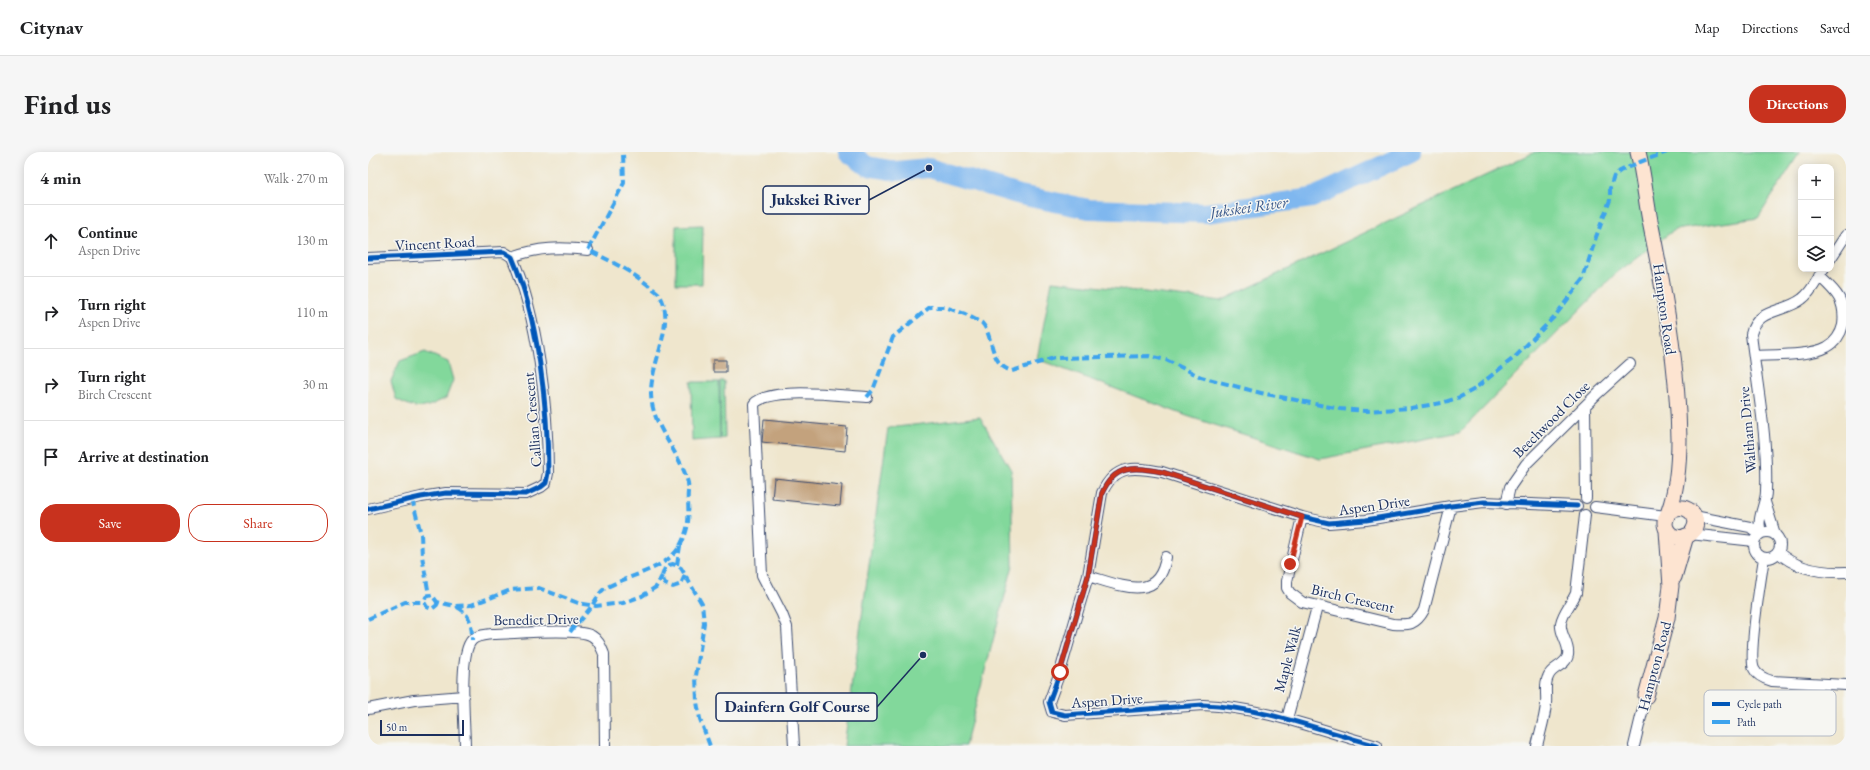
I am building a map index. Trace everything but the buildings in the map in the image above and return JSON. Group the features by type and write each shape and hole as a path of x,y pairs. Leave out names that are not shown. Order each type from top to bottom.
{"street":[{"name":"Hampton Road","path":"1634,746 1667,618 1671,586 1667,520 1677,467 1679,440 1676,390 1665,297 1638,152"},
{"path":"1834,253 1846,235"},
{"name":"Vincent Road","path":"368,258 508,254 530,250 556,248 588,250"},
{"name":"Callian Crescent","path":"368,509 422,496 446,493 526,494 535,491 546,483 548,460 538,356 533,324 508,254"},
{"name":"Waltham Drive","path":"1754,356 1820,350 1832,344 1842,328 1845,309 1839,297 1821,272 1810,291 1802,299 1791,305 1762,316 1756,321 1751,334 1764,438 1766,502 1775,534"},
{"name":"Beechwood Close","path":"1506,504 1510,487 1518,474 1539,450 1630,364"},
{"path":"794,746 787,627 762,575 754,404 759,400 790,392 867,397"},
{"path":"1585,406 1586,498"},
{"name":"Hampton Road","path":"1671,586 1688,535 1695,526 1693,514 1677,467"},
{"name":"Aspen Drive","path":"1377,746 1287,719 1246,709 1203,705 1065,715 1052,712 1049,702 1060,672 1088,576 1102,493 1106,484 1114,474 1124,470 1137,469 1162,472 1302,517 1341,523 1484,502 1577,506"},
{"path":"1586,498 1591,500 1595,507 1591,514 1585,515 1578,511 1577,506 1579,501 1586,498"},
{"name":"Waltham Drive","path":"1758,536 1759,521 1766,502"},
{"name":"Birch Crescent","path":"1302,517 1290,564 1287,588 1290,593 1296,598 1317,607 1393,624 1412,624 1420,619 1430,592 1451,506"},
{"path":"1595,507 1667,520"},
{"path":"1667,520 1674,536 1758,536 1770,531 1775,534 1780,544 1778,552 1772,557 1764,558 1756,554 1754,549 1758,536 1755,529 1693,514 1682,507 1677,507 1667,520"},
{"path":"1537,746 1546,704 1548,675 1568,658 1568,648 1561,624 1564,614 1573,602 1576,593 1585,515"},
{"path":"1778,552 1788,560 1809,569 1828,572 1846,572"},
{"path":"1088,576 1134,588 1145,587 1152,584 1161,576 1166,557"},
{"path":"1764,558 1753,647 1752,664 1754,670 1764,679 1772,681 1846,685"},
{"name":"Maple Walk","path":"1287,719 1317,607"},
{"name":"Benedict Drive","path":"465,746 465,663 468,646 475,638 492,634 570,632 593,636 600,644 604,654 604,746"},
{"path":"368,708 414,700 464,696"}],"green space":[{"path":"1535,152 1800,152 1758,218 1674,230 1615,274 1460,432 1320,459 1187,416 1037,359 1052,281 1221,301"},
{"path":"703,225 702,284 676,284 676,226"},
{"path":"425,352 448,362 453,380 446,398 421,408 410,406 396,399 391,381 400,361"},
{"path":"720,381 724,381 725,438 720,439"},
{"path":"691,382 719,382 720,439 692,441"},
{"path":"980,417 1011,470 1013,565 965,746 844,746 888,428"}],"waterway":[{"name":"Jukskei River","path":"848,152 867,166 896,171 929,168 1020,195 1089,209 1206,213 1312,198 1411,152"}],"marked path":[{"path":"570,632 604,589 657,566 675,553 684,538 688,523 688,483 679,460 656,418 651,394 654,370 664,330 664,305 659,294 641,280 619,266 588,250 624,183 623,152"},
{"path":"867,397 873,390 893,337 930,307 945,307 965,314 982,323 989,335 993,350 999,363 1012,371 1054,358 1149,356 1166,360 1201,377 1261,393 1340,409 1366,411 1411,408 1442,403 1460,397 1473,390 1515,357 1555,316 1583,279 1596,237 1610,200 1610,188 1614,176 1620,171 1667,152"},
{"path":"412,499 421,534 422,556 429,595"},
{"path":"677,565 680,546"},
{"path":"685,575 681,584 673,587 665,584 662,576 665,568 669,565 673,564 681,568 702,604 704,623 696,676 697,702 700,719 710,746"},
{"path":"437,602 437,605 432,609 427,607 424,602 426,597 432,595 437,602 455,606 471,605 511,590 539,588 578,603 596,606 623,603 642,596 656,587 662,576"},
{"path":"368,619 405,602 424,602"},
{"path":"457,607 465,613 470,621 472,640"}],"cycle path":[{"path":"368,258 504,252 512,257 529,307 535,334 540,363 548,447 548,473 546,483 526,494 446,493 368,509"},
{"path":"1377,746 1291,720 1247,710 1225,707 1203,705 1065,715 1052,712 1049,702 1060,672 1088,576 1102,493 1107,484 1119,472 1126,470 1143,469 1162,472 1302,517 1329,523 1366,520 1484,502 1577,506"}],"place":[{"name":"Jukskei River","path":"929,168"},
{"name":"Dainfern Golf Course","path":"923,655"}],"route":[{"path":"1060,672 1088,576 1102,493 1106,484 1114,474 1124,470 1137,469 1162,472 1302,517 1290,564"}]}
